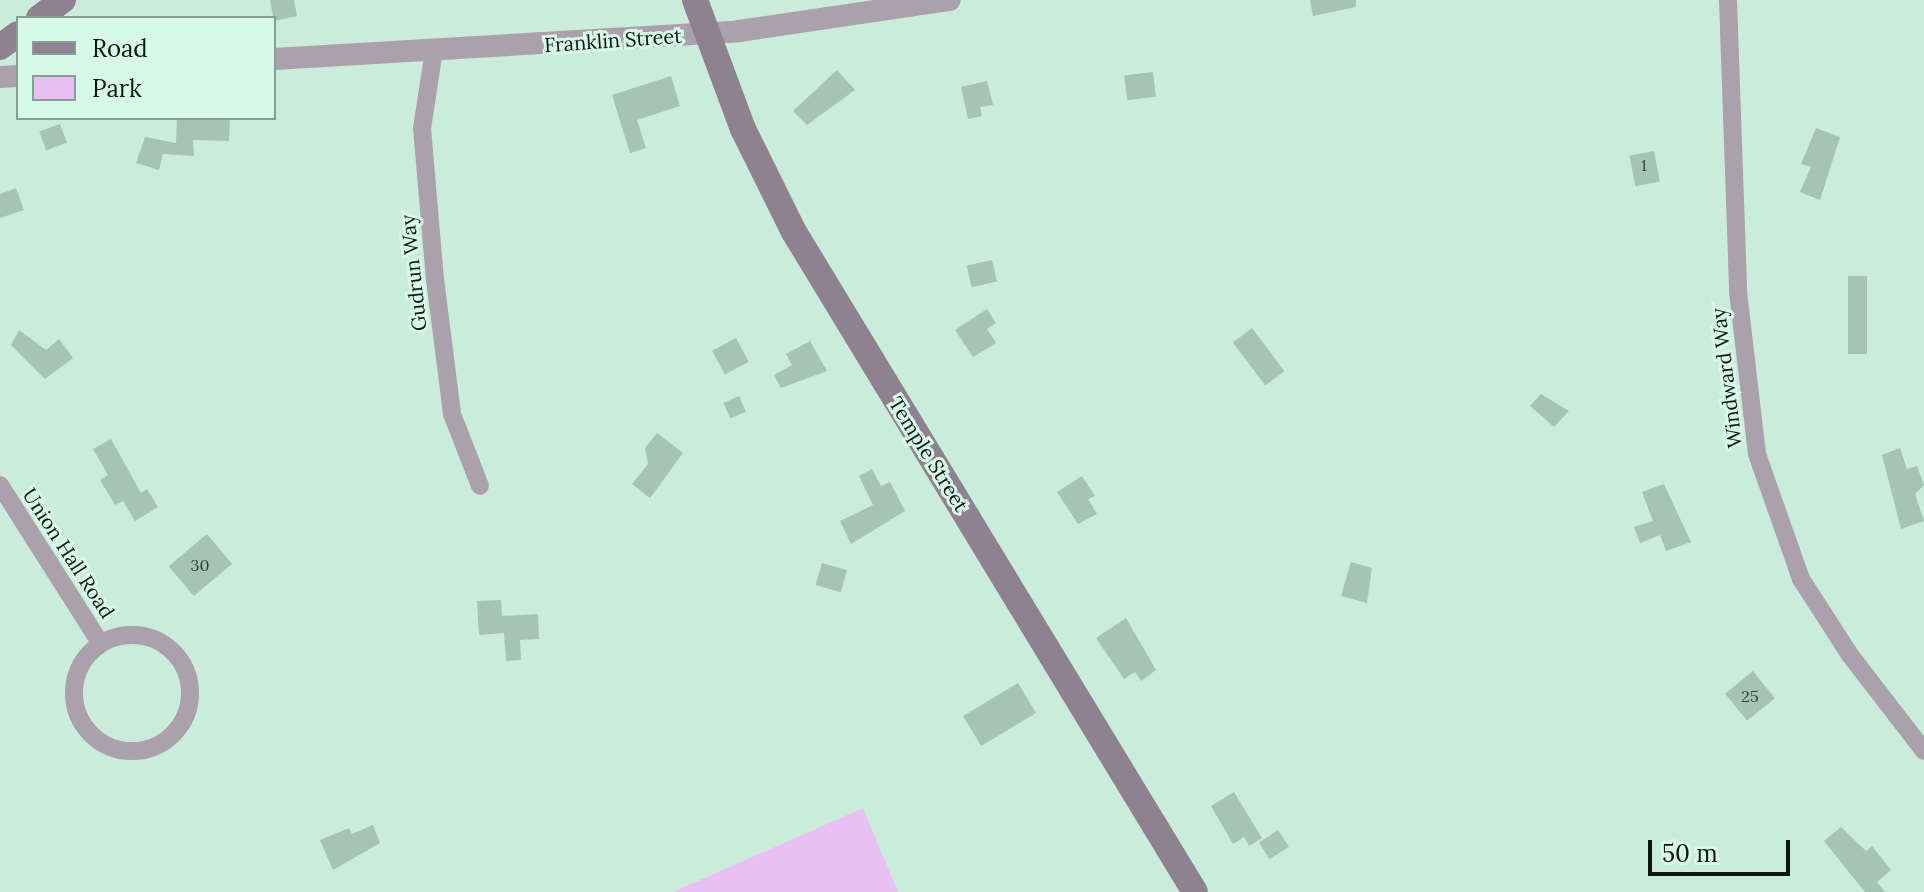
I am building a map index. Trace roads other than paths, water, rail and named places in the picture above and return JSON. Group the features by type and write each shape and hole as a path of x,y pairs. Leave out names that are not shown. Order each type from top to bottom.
{"main road":[{"path":"42,16 63,0"},
{"name":"Temple Street","path":"695,0 705,34 743,129 794,232 1195,892"}],"street":[{"name":"Franklin Street","path":"276,59 705,34 950,0"},
{"name":"Windward Way","path":"1728,0 1739,308 1757,454 1801,579 1850,655 1924,751"},
{"name":"Gudrun Way","path":"434,50 422,128 435,279 452,414 480,486"},
{"name":"Union Hall Road","path":"0,485 22,527 101,644"},
{"name":"Union Hall Road","path":"138,635 162,643 180,660 188,677 189,704 168,739 146,749 119,749 92,734 82,721 74,692 77,674 101,644 138,635"}]}
